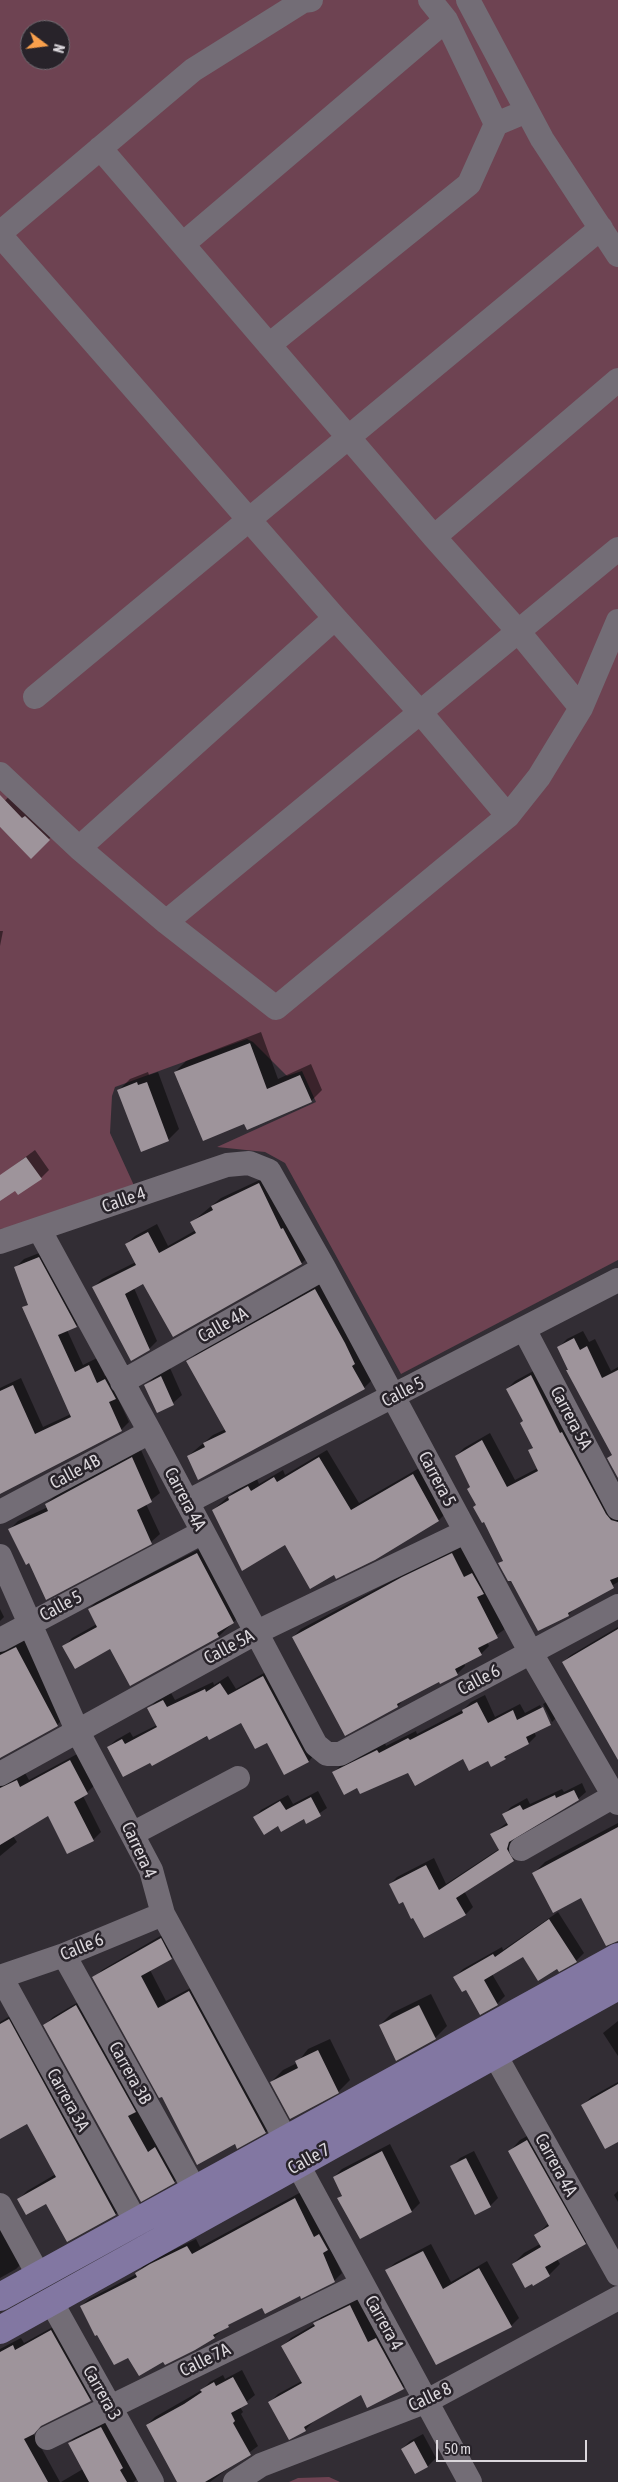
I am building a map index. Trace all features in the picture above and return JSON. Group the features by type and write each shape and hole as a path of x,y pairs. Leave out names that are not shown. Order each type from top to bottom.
{"main road":[{"name":"Calle 7","path":"0,2297 618,1956"},
{"name":"Calle 7","path":"0,2330 52,2303 618,1986"}],"street":[{"path":"312,0 302,2 193,70 0,234 335,618 420,712 508,816"},
{"path":"430,0 446,20 496,124"},
{"path":"468,0 542,139 618,255"},
{"path":"183,244 446,20"},
{"path":"269,345 469,184 496,124 528,110"},
{"path":"100,148 434,537 518,631 582,708"},
{"path":"35,696 601,228"},
{"path":"434,537 618,380"},
{"path":"166,922 618,548"},
{"path":"79,848 335,618"},
{"path":"0,774 79,848 166,922 276,1008 508,816 539,777 582,708 618,621"},
{"name":"Calle 4","path":"0,1242 227,1165 249,1163"},
{"name":"Carrera 5","path":"249,1163 269,1171 324,1268 531,1653 616,1800"},
{"name":"Carrera 4A","path":"38,1230 150,1432 316,1745 327,1754 340,1754"},
{"name":"Calle 4A","path":"122,1382 324,1268"},
{"name":"Calle 5","path":"187,1502 618,1280"},
{"name":"Carrera 5A","path":"524,1328 618,1508"},
{"name":"Calle 4B","path":"0,1512 150,1432"},
{"name":"Calle 5","path":"0,1640 203,1532"},
{"name":"Calle 5A","path":"0,1774 256,1632 465,1532"},
{"name":"Carrera 4","path":"0,1556 77,1730 151,1870 163,1914 286,2140"},
{"name":"Calle 6","path":"340,1754 618,1606"},
{"path":"132,1834 238,1778"},
{"path":"521,1849 616,1800"},
{"name":"Calle 6","path":"0,1977 64,1956 163,1914"},
{"name":"Carrera 3B","path":"64,1956 195,2190"},
{"name":"Carrera 3A","path":"0,1977 136,2222"},
{"name":"Carrera 4A","path":"495,2055 618,2274"},
{"name":"Carrera 4","path":"298,2165 470,2482"},
{"path":"0,2205 39,2276"},
{"name":"Calle 7A","path":"47,2438 362,2284"},
{"name":"Calle 8","path":"235,2482 261,2465 426,2401 618,2298"},
{"name":"Carrera 3","path":"52,2303 152,2482"}],"shaded area":[{"path":"0,0 618,0 618,1260 401,1374 285,1163 265,1152 217,1147 316,1102 302,1071 287,1076 253,1042 247,1039 115,1087 112,1096 110,1133 137,1192 15,1227 0,1229"},
{"path":"329,2477 340,2482 289,2482 298,2478"}],"building":[{"path":"0,795 22,818 25,816 50,840 31,859 0,827"},
{"path":"250,1043 267,1089 300,1075 312,1102 247,1130 244,1124 203,1141 174,1072"},
{"path":"137,1082 138,1085 147,1082 169,1141 141,1152 117,1090"},
{"path":"26,1157 42,1179 18,1195 15,1191 0,1201 0,1175"},
{"path":"259,1183 281,1229 283,1228 302,1264 173,1337 143,1284 125,1294 150,1350 131,1361 92,1287 136,1265 125,1244 148,1232 159,1253 196,1233 190,1222 213,1210 211,1206"},
{"path":"39,1257 77,1327 58,1335 75,1372 89,1365 97,1383 105,1379 116,1399 109,1402 122,1431 0,1494 0,1391 13,1385 35,1434 71,1417 22,1307 28,1305 14,1267"},
{"path":"315,1289 345,1343 355,1364 352,1366 365,1389 198,1480 187,1456 205,1447 203,1443 226,1432 186,1361"},
{"path":"574,1338 580,1350 587,1346 602,1378 618,1370 618,1478 607,1458 612,1455 566,1370 568,1370 557,1347"},
{"path":"531,1375 560,1433 562,1432 606,1514 611,1520 618,1522 618,1577 610,1580 614,1588 568,1613 569,1616 538,1631 511,1581 508,1581 498,1563 503,1561 484,1522 482,1523 473,1507 476,1505 467,1489 470,1487 455,1456 482,1440 507,1487 538,1471 528,1450 533,1448 520,1423 523,1421 506,1389"},
{"path":"161,1376 174,1405 157,1413 144,1385"},
{"path":"132,1457 152,1502 137,1510 152,1544 46,1600 29,1563 26,1565 8,1529 48,1511 45,1504"},
{"path":"319,1457 351,1510 413,1474 439,1521 375,1560 336,1579 334,1575 310,1589 285,1545 242,1571 212,1510 229,1500 228,1497 248,1486 251,1491 274,1477 277,1482"},
{"path":"197,1553 234,1623 217,1633 219,1637 130,1686 110,1649 75,1669 62,1646 97,1627 88,1609"},
{"path":"452,1553 464,1577 472,1573 484,1594 477,1597 498,1638 478,1648 482,1655 455,1669 458,1675 440,1684 439,1682 397,1704 398,1707 345,1736 292,1637 402,1577"},
{"path":"618,1629 618,1760 562,1662"},
{"path":"16,1647 58,1726 0,1758 0,1655"},
{"path":"263,1676 309,1762 284,1775 267,1743 255,1749 241,1723 209,1740 207,1736 152,1766 150,1763 123,1777 107,1747 122,1739 125,1744 157,1727 147,1708 163,1700 167,1707 205,1689 206,1692 220,1683 228,1695"},
{"path":"477,1702 488,1723 513,1710 517,1720 543,1707 551,1725 526,1737 529,1744 504,1757 506,1759 491,1767 488,1761 469,1771 463,1759 415,1786 408,1773 360,1794 357,1788 344,1795 332,1772 377,1750 379,1753 408,1738 410,1740 463,1713 462,1710"},
{"path":"70,1760 88,1794 74,1802 94,1841 67,1854 48,1816 0,1845 0,1788 17,1780 20,1787"},
{"path":"574,1790 579,1800 509,1842 507,1849 514,1861 456,1898 466,1915 424,1938 413,1918 411,1919 403,1902 399,1904 389,1884 426,1865 439,1890 499,1850 490,1834 508,1825 502,1814 520,1805 523,1810 555,1795 556,1798"},
{"path":"311,1797 321,1816 306,1824 304,1819 281,1832 278,1826 264,1835 253,1817 280,1801 286,1810"},
{"path":"618,1827 618,1941 606,1946 581,1898 553,1913 532,1873"},
{"path":"549,1919 577,1962 559,1972 557,1969 538,1981 523,1957 484,1980 498,2005 480,2015 466,1990 462,1992 453,1977 493,1954 495,1957"},
{"path":"161,1938 172,1959 141,1976 158,2008 189,1991 266,2133 237,2149 235,2144 197,2165 162,2097 159,2098 92,1977"},
{"path":"76,2005 136,2112 128,2116 148,2152 155,2147 175,2183 141,2202 43,2025"},
{"path":"419,2005 436,2039 396,2061 379,2025"},
{"path":"9,2019 116,2215 67,2242 46,2204 26,2215 17,2199 56,2177 27,2124 0,2139 0,2024"},
{"path":"318,2050 339,2093 290,2119 270,2082 298,2068 295,2061"},
{"path":"618,2084 618,2142 605,2149 581,2105"},
{"path":"527,2140 586,2244 545,2267 550,2276 533,2286 532,2284 525,2288 512,2264 541,2247 534,2235 549,2226 508,2151"},
{"path":"382,2151 412,2212 360,2239 337,2198 342,2196 333,2177"},
{"path":"466,2158 491,2207 475,2215 450,2166"},
{"path":"295,2198 314,2237 319,2234 328,2250 323,2253 335,2282 301,2299 300,2296 265,2314 262,2308 228,2325 229,2327 213,2335 215,2338 195,2350 165,2365 163,2362 139,2376 128,2358 114,2365 97,2335 95,2336 80,2306 137,2277 135,2273 150,2264 187,2246 192,2254"},
{"path":"423,2251 443,2289 479,2268 512,2327 436,2365 385,2270"},
{"path":"350,2305 368,2342 376,2338 404,2389 367,2408 361,2395 304,2427 306,2431 289,2440 268,2402 302,2383 281,2346 315,2326 313,2323"},
{"path":"51,2330 91,2401 41,2426 34,2434 24,2439 48,2482 0,2482 0,2352 13,2345 15,2350"},
{"path":"233,2377 248,2404 231,2413 235,2421 233,2423 251,2455 205,2482 177,2482 146,2425 184,2404 202,2392 200,2390 214,2382 216,2386"},
{"path":"101,2427 123,2468 120,2470 127,2482 89,2482 68,2443"},
{"path":"414,2441 428,2467 415,2474 401,2449"}]}
